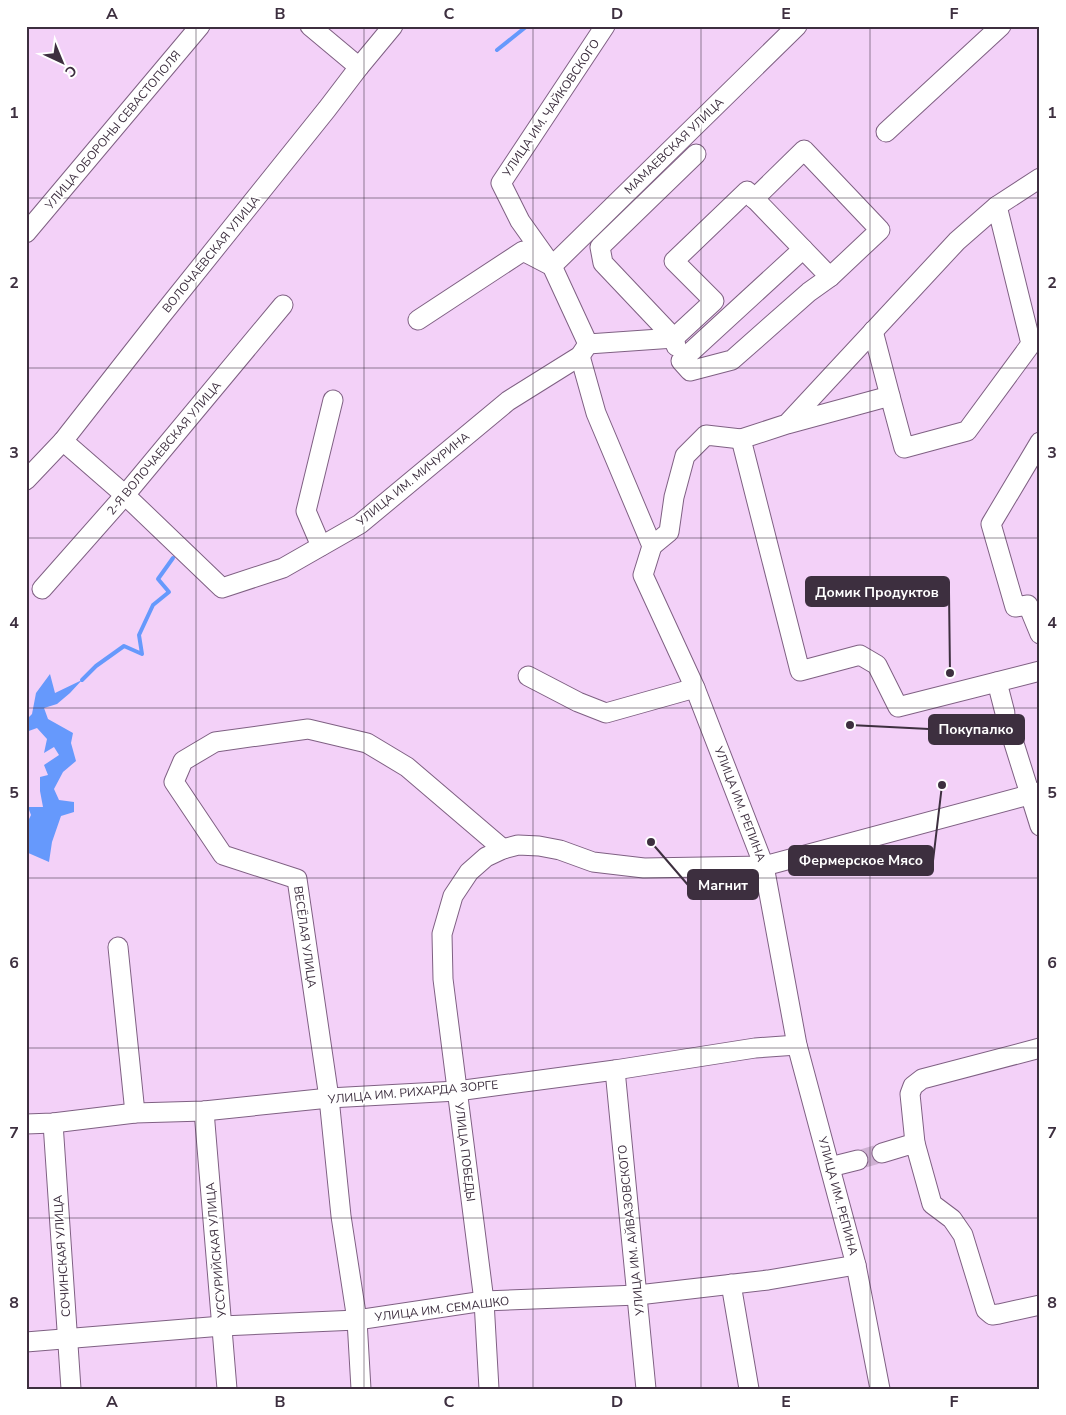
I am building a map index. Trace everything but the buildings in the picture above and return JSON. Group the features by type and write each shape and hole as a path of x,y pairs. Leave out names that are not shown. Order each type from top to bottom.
{"street":[{"name":"УЛИЦА ОБОРОНЫ СЕВАСТОПОЛЯ","path":"26,233 200,26"},
{"path":"310,26 359,67"},
{"name":"ВОЛОЧАЕВСКАЯ УЛИЦА","path":"26,480 63,441 393,26"},
{"name":"УЛИЦА ИМ. ЧАЙКОВСКОГО","path":"552,266 520,221 501,183 605,26"},
{"name":"МАМАЕВСКАЯ УЛИЦА","path":"552,266 797,26"},
{"path":"886,132 1001,26"},
{"path":"696,154 600,247 603,263 674,338 681,361 690,371 732,360 830,277 880,230 804,150 754,198"},
{"path":"786,424 957,240 997,206 1040,178"},
{"path":"584,350 674,338 714,301 674,261 747,191 830,277"},
{"path":"873,331 904,448 967,431 1031,344 997,206"},
{"path":"681,361 803,249"},
{"path":"418,320 523,251 552,266 584,350 596,413 652,546 669,532 674,497 685,456 706,434 741,439 786,424 890,396"},
{"name":"2-Я ВОЛОЧАЕВСКАЯ УЛИЦА","path":"42,588 125,495 283,305"},
{"name":"УЛИЦА ИМ. МИЧУРИНА","path":"125,495 222,588 283,568 360,524 508,401 584,350"},
{"path":"321,546 306,511 333,400"},
{"path":"741,439 800,671 860,655 877,665 898,707 1040,671"},
{"path":"63,441 125,495"},
{"path":"1040,442 991,524 1015,607 1028,605 1040,634"},
{"name":"УЛИЦА ИМ. РЕПИНА","path":"652,546 643,575 694,688 764,866 798,1045 856,1265 880,1389"},
{"path":"528,676 578,702 606,713 694,688"},
{"path":"997,682 1005,713"},
{"name":"ВЕСЁЛАЯ УЛИЦА","path":"362,1389 357,1320 341,1216 329,1098 297,879 223,856 174,782 183,762 215,742 308,729 367,744 407,767 503,849"},
{"path":"1012,738 1035,793 1040,826"},
{"path":"503,849 518,845 539,846 560,850 593,862 644,868 764,866 1035,793"},
{"name":"УЛИЦА ПОБЕДЫ","path":"489,1389 484,1302 444,978 442,934 453,896 469,872 486,857 503,849"},
{"path":"118,947 135,1113"},
{"name":"УЛИЦА ИМ. РИХАРДА ЗОРГЕ","path":"26,1124 53,1123 135,1113 204,1111 329,1098 457,1091 615,1070 755,1048 798,1045"},
{"path":"1040,1048 922,1079 913,1086 910,1094 915,1143 932,1204 952,1219 963,1235 986,1310 992,1315 1040,1305"},
{"name":"УЛИЦА ИМ. АЙВАЗОВСКОГО","path":"615,1070 646,1389"},
{"name":"УССУРИЙСКАЯ УЛИЦА","path":"204,1111 227,1389"},
{"name":"СОЧИНСКАЯ УЛИЦА","path":"53,1123 71,1389"},
{"path":"882,1153 915,1143"},
{"path":"830,1167 858,1160"},
{"name":"УЛИЦА ИМ. СЕМАШКО","path":"26,1342 222,1326 357,1320 484,1302 638,1295 731,1284 856,1265"},
{"path":"731,1284 749,1389"}],"water":[{"path":"50,674 55,693 82,680 57,704 44,708 48,719 73,733 71,743 76,761 63,772 54,789 59,800 74,802 74,812 61,816 52,842 49,862 26,852 26,825 31,815 28,807 43,807 40,777 48,775 44,765 59,755 54,747 44,753 47,739 37,728 26,732 26,720 32,714 36,693"}],"waterway":[{"path":"497,50 527,26"},
{"path":"82,680 96,666 124,646 142,654 139,635 153,605 169,592 158,579 173,558"}],"tunnel":[{"path":"1005,713 1012,737"},
{"path":"858,1160 882,1153"}],"place":[{"name":"Домик Продуктов","path":"950,673"},
{"name":"Покупалко","path":"850,725"},
{"name":"Фермерское Мясо","path":"942,785"},
{"name":"Магнит","path":"651,842"}]}
